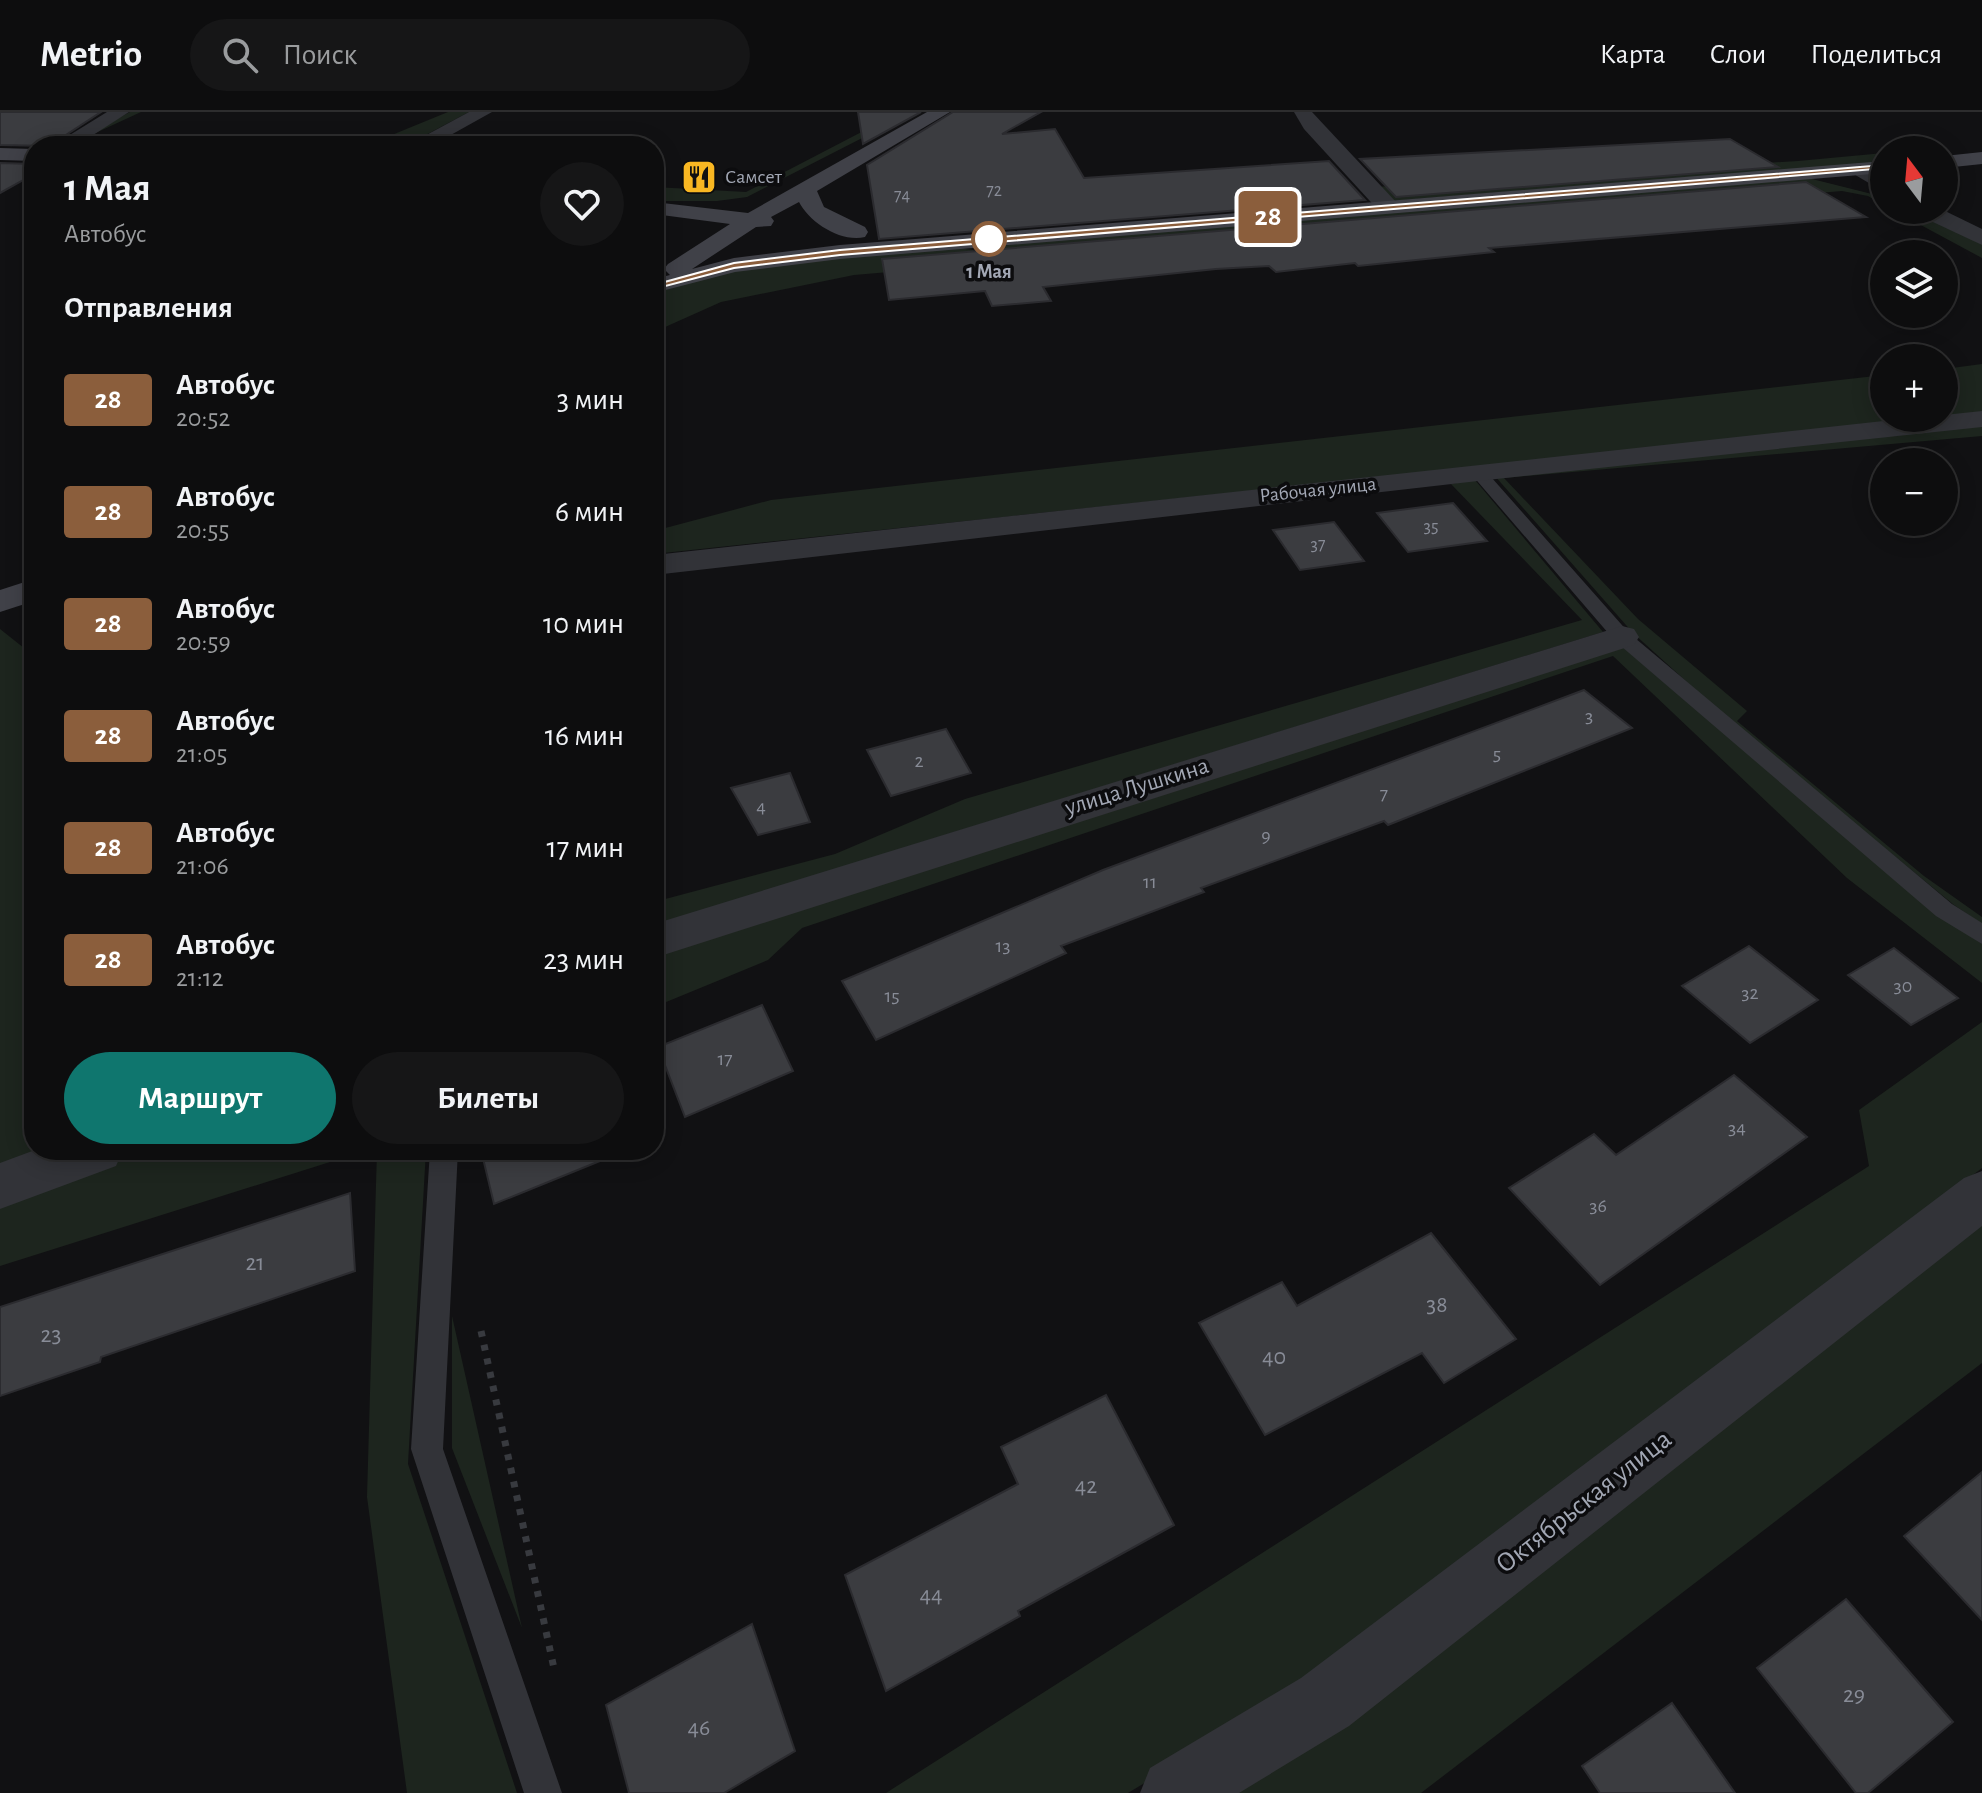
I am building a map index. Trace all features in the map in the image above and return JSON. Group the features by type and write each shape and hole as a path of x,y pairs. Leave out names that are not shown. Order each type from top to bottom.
{"main road":[{"path":"664,278 728,234 806,187 941,112"},
{"path":"0,154 24,155"},
{"path":"1958,161 1982,158"},
{"path":"664,282 734,265 898,247 1870,168"},
{"path":"664,212 744,203 806,187"},
{"path":"806,187 807,203 818,216 857,232"},
{"path":"664,212 857,232 981,240"},
{"path":"664,213 774,246 826,249 898,247"},
{"path":"664,214 687,227 693,238 693,250 687,262"},
{"path":"0,602 24,593"}],"street":[{"path":"79,136 120,112"},
{"path":"436,136 483,112"},
{"path":"1303,112 1311,125 1388,207"},
{"path":"1859,169 1870,176"},
{"path":"1954,224 1982,238"},
{"name":"Рабочая улица","path":"664,564 1982,419"},
{"name":"улица Лушкина","path":"664,938 1038,817 1622,637"},
{"path":"0,1186 71,1160"},
{"name":"Октябрьская улица","path":"1175,1793 1325,1702 1982,1195"}],"lane":[{"path":"1478,472 1622,637 1920,891 1982,935"},
{"path":"443,1160 427,1449 543,1793"}],"path":[{"path":"480,1328 558,1685"}],"shaded area":[{"path":"130,112 141,112 88,136"},
{"path":"448,112 469,112 424,136 389,136"},
{"path":"900,112 913,112 747,197 717,201 664,201 664,188 746,192"},
{"path":"1870,154 1870,163 1391,201 1375,187"},
{"path":"1808,178 1870,194 1870,197 1842,191 854,275 721,302 664,328 664,291 730,272 805,260 957,248 973,250 976,254 996,252 995,249 1012,244"},
{"path":"1919,224 1950,227 1982,245 1982,258 1958,245 1958,240 1949,240"},
{"path":"1982,364 1982,413 1958,416 1958,367"},
{"path":"1870,377 1870,425 664,553 664,528 771,500"},
{"path":"1982,424 1982,436 1504,478 1638,619 1747,711 1737,721 1924,876 1982,917 1982,924 1954,905 1731,722 1633,633 1494,475 1905,432 1958,432 1958,427"},
{"path":"1475,480 1603,632 664,922 664,899 835,854 965,799 1582,620 1451,484"},
{"path":"0,629 24,648 24,1158 0,1167"},
{"path":"1618,643 1936,912 1982,944 1982,983 1847,878 1613,656 802,928 768,960 664,1003 664,948"},
{"path":"1982,1022 1982,1168 1310,1683 1128,1793 886,1793 1869,1166 1859,1110"},
{"path":"113,1160 336,1160 0,1266 0,1202"},
{"path":"377,1160 425,1160 408,1464 517,1793 407,1793 367,1497"},
{"path":"1982,1221 1982,1363 1421,1793 1223,1793"},
{"path":"452,1316 522,1628 452,1448"}],"building":[{"path":"0,112 101,112 64,136 24,136 24,145 0,145"},
{"path":"858,112 921,112 863,144"},
{"path":"953,112 1041,112 1002,134 1055,129 1084,178 1329,161 1365,200 879,239 867,165"},
{"path":"1730,139 1778,167 1396,197 1360,159"},
{"path":"0,163 24,164 24,180 0,193"},
{"path":"1806,182 1866,217 1489,248 1494,252 1358,266 1355,263 1276,272 1269,266 1216,269 1043,287 1051,301 992,306 985,291 889,300 882,259"},
{"path":"1453,503 1487,541 1408,552 1377,513"},
{"path":"1334,522 1364,561 1300,570 1273,530"},
{"path":"1584,690 1632,728 1388,825 1384,821 1201,888 1204,892 1061,946 1066,953 876,1040 842,981 1103,870"},
{"path":"946,729 971,773 891,796 867,750"},
{"path":"790,773 810,822 758,835 731,788"},
{"path":"1749,946 1818,1000 1750,1043 1682,986"},
{"path":"1894,948 1958,998 1911,1025 1848,975"},
{"path":"762,1005 793,1071 685,1117 664,1063 664,1045"},
{"path":"1734,1075 1807,1137 1600,1285 1509,1188 1594,1134 1616,1155"},
{"path":"483,1160 602,1160 494,1204"},
{"path":"350,1193 355,1271 101,1357 100,1362 0,1396 0,1307"},
{"path":"1431,1233 1516,1339 1444,1383 1422,1353 1265,1435 1199,1323 1282,1282 1297,1306"},
{"path":"1106,1395 1174,1525 1018,1611 1020,1616 886,1691 845,1575 1018,1484 1001,1447"},
{"path":"1982,1472 1982,1620 1904,1536"},
{"path":"1846,1599 1953,1722 1868,1793 1856,1793 1757,1668"},
{"path":"752,1624 795,1751 724,1793 629,1793 606,1705"},
{"path":"1672,1703 1735,1793 1600,1793 1582,1766"}],"bus line":[{"name":"28","path":"664,283 734,265 840,252 1870,168"}],"place":[{"name":"Самсет","path":"699,177"},
{"name":"1 Мая","path":"989,239"}]}
